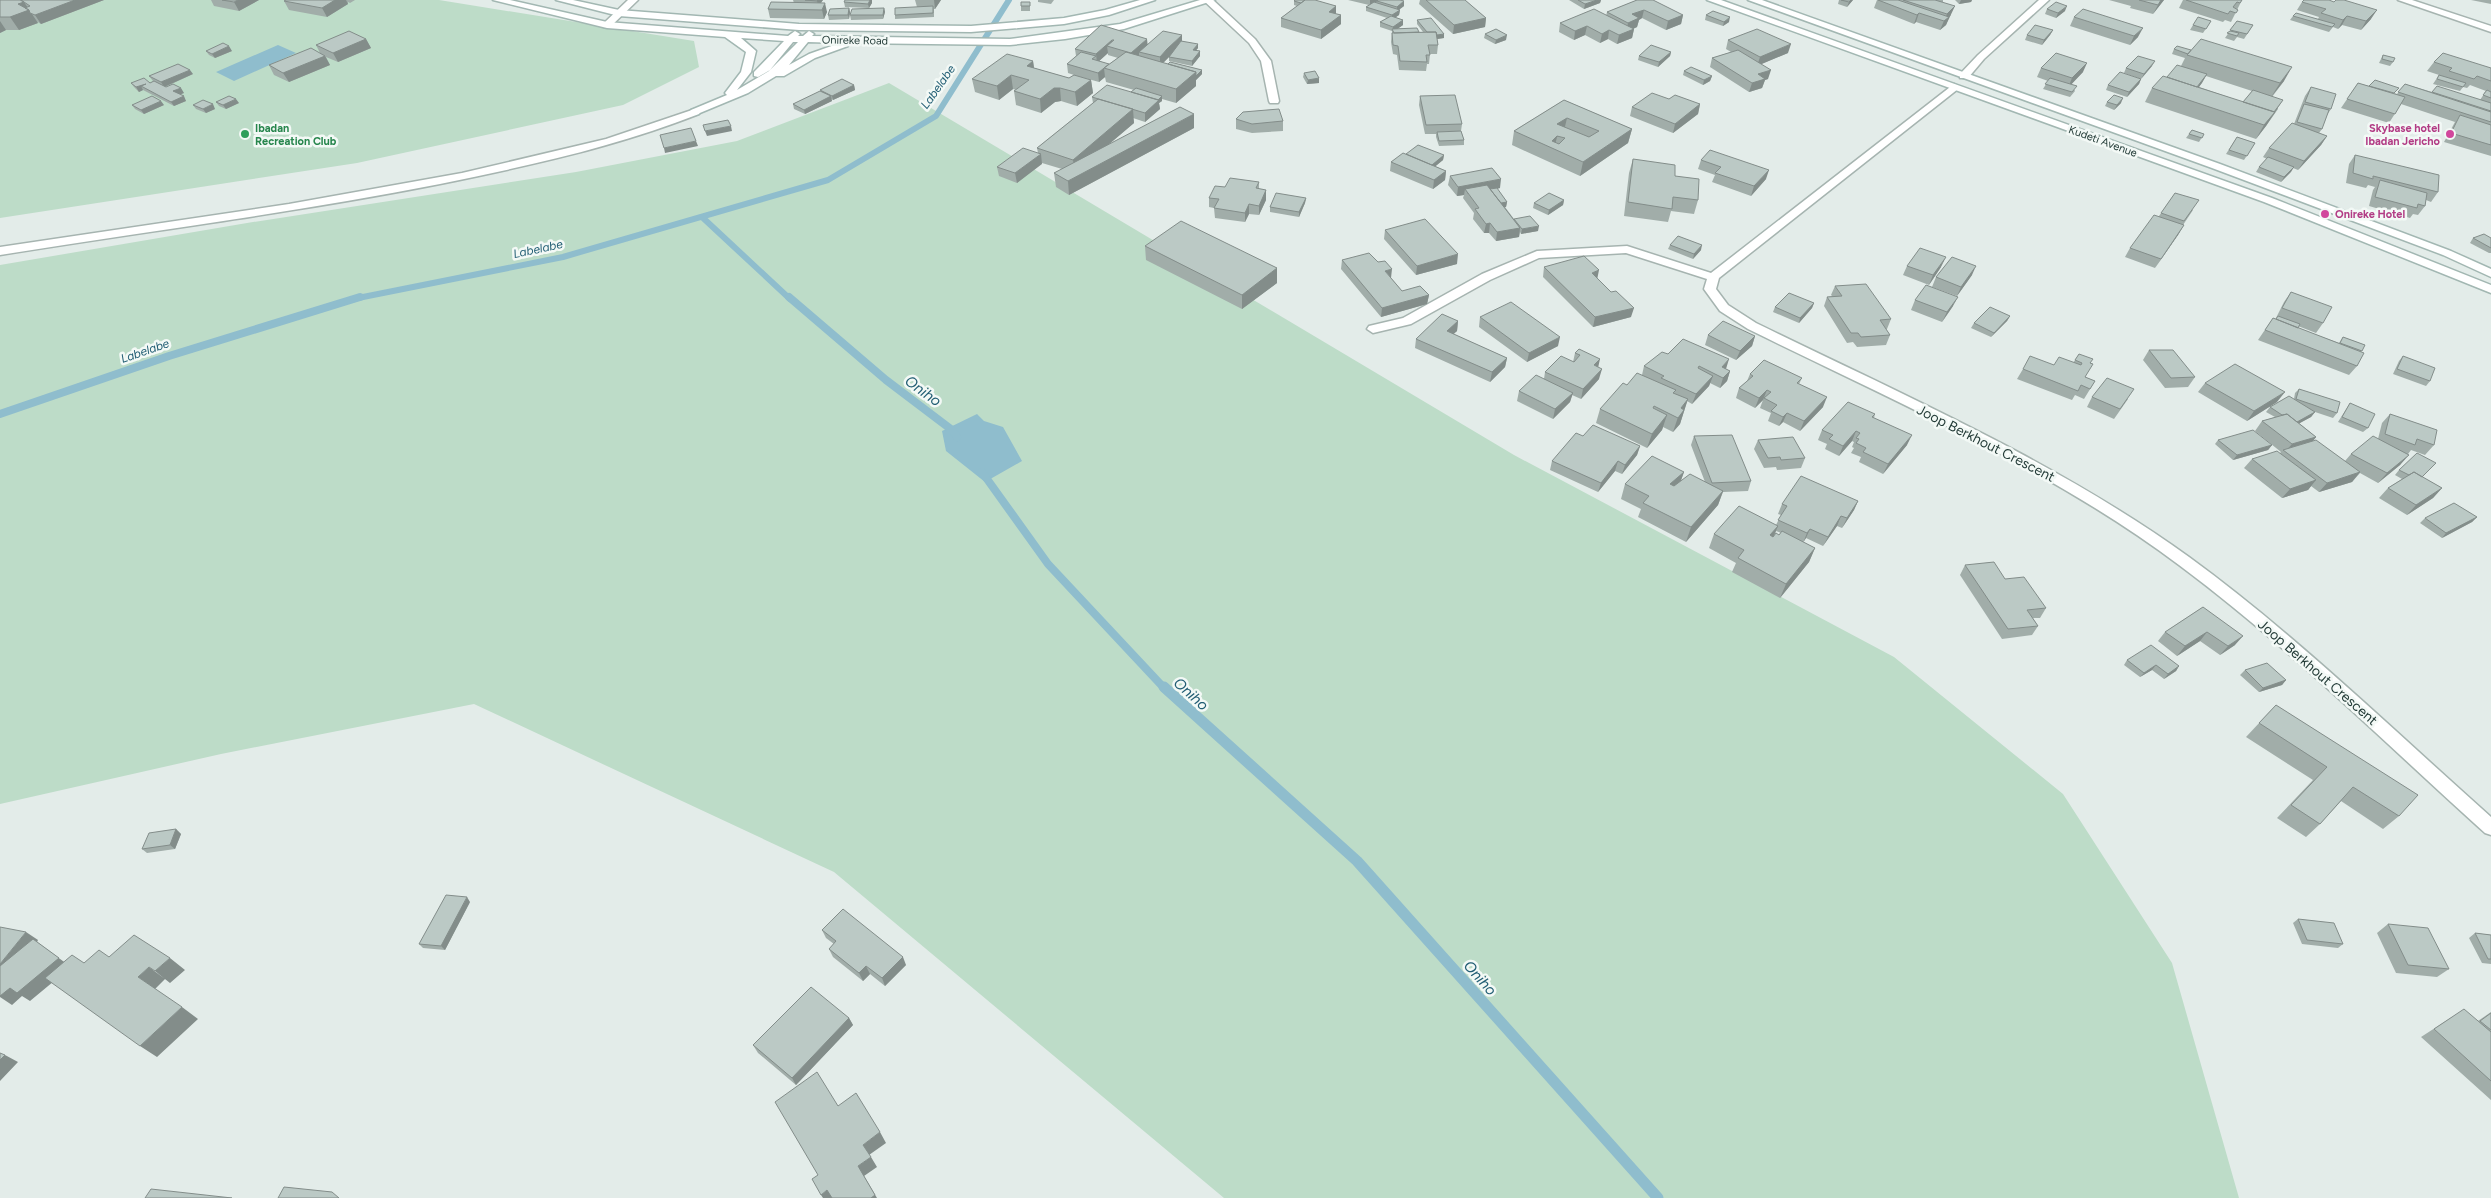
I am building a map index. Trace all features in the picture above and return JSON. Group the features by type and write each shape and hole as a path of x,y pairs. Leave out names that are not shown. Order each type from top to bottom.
{"main road":[{"name":"Onireke Road","path":"498,0 607,24 791,39 967,42 1010,42 1121,27 1209,0"},
{"name":"Onireke Road","path":"561,0 619,13 799,27 971,29 1072,19 1106,13 1150,0"},
{"path":"607,24 633,0"},
{"path":"1209,0 1252,41 1266,61 1274,101"},
{"name":"Kudeti Avenue","path":"1712,0 2277,204 2491,289"},
{"name":"Kudeti Avenue","path":"1753,0 2216,166 2447,253 2491,272"},
{"path":"1964,76 1980,57 2044,0"},
{"path":"2403,0 2491,29"},
{"path":"695,112 730,93 766,68 799,27"},
{"path":"767,79 781,68 813,27"},
{"path":"723,33 741,42 751,51 746,72 730,93"},
{"path":"0,251 260,212 416,186 544,159 660,126 746,92 812,56 855,40"},
{"path":"1374,330 1407,320 1486,277 1537,255 1627,250 1712,277 1954,86"},
{"name":"Joop Berkhout Crescent","path":"1712,277 1710,289 1724,308 1752,326 2015,456 2089,498 2184,561 2283,641 2491,828"}],"green space":[{"name":"Ibadan Recreation Club","path":"0,0 439,0 694,41 699,67 623,105 357,163 0,218"},
{"path":"889,83 1514,455 1894,657 2063,794 2172,963 2239,1198 1224,1198 834,872 474,704 221,754 0,804 0,265 247,223 576,172 737,141"}],"water":[{"path":"278,45 296,53 234,81 216,72"},
{"path":"977,414 984,421 1003,427 1022,461 985,482 946,451 942,431"}],"building":[{"path":"0,0 20,0 24,2 18,4 29,10 10,17 0,17"},
{"path":"21,0 75,0 35,15 25,8 30,6"},
{"path":"222,0 238,0 234,2"},
{"path":"335,0 322,8 284,1"},
{"path":"845,0 870,0 868,4 844,2"},
{"path":"1295,0 1305,0 1301,3"},
{"path":"1305,0 1315,0 1336,6 1329,12 1341,15 1321,30 1281,18"},
{"path":"1378,0 1400,0 1404,1 1397,7"},
{"path":"1426,0 1465,0 1486,18 1454,25"},
{"path":"1578,0 1597,0 1585,4"},
{"path":"1637,0 1653,0 1683,15 1668,21 1644,10 1632,14 1639,18 1628,23 1607,12"},
{"path":"1878,0 1898,0 1949,17 1944,21 1919,13 1917,15"},
{"path":"1903,0 1935,0 1955,6 1947,14"},
{"path":"2139,0 2161,0 2158,5"},
{"path":"2186,0 2242,0 2233,7 2238,10 2236,13 2230,11 2228,14"},
{"path":"2304,0 2329,0 2334,2 2336,0 2344,0 2377,10 2366,21 2347,16 2343,20 2321,13 2326,9 2302,2"},
{"path":"771,2 825,3 822,10 768,9"},
{"path":"1021,2 1030,2 1030,6 1021,6"},
{"path":"1374,2 1400,10 1392,15 1366,7"},
{"path":"2056,2 2067,6 2058,13 2047,9"},
{"path":"933,6 933,13 895,15 895,8"},
{"path":"849,8 848,15 828,15 830,9"},
{"path":"884,8 883,15 850,15 852,9"},
{"path":"1594,9 1634,29 1619,35 1609,30 1602,34 1587,26 1575,31 1560,23"},
{"path":"2083,9 2143,28 2134,36 2074,17"},
{"path":"1713,11 1730,17 1724,22 1706,15"},
{"path":"2296,13 2335,24 2332,27 2293,16"},
{"path":"1391,16 1403,20 1393,27 1380,22"},
{"path":"2198,17 2211,21 2206,29 2193,25"},
{"path":"1431,18 1444,34 1437,35 1436,32 1427,32 1417,20"},
{"path":"2237,21 2253,25 2247,34 2230,30"},
{"path":"1101,25 1147,39 1131,53 1107,46 1114,40 1096,54 1075,49"},
{"path":"2035,25 2053,30 2044,40 2027,35"},
{"path":"1417,28 1419,32 1394,33 1392,29"},
{"path":"1496,29 1507,35 1496,40 1485,34"},
{"path":"1757,29 1791,44 1760,57 1728,40"},
{"path":"349,31 366,39 333,53 316,45"},
{"path":"1163,31 1182,35 1160,57 1139,52"},
{"path":"2230,31 2239,33 2237,36 2227,33"},
{"path":"1436,32 1438,45 1428,45 1430,55 1426,55 1427,62 1400,61 1398,46 1393,45 1392,33"},
{"path":"2201,39 2292,67 2280,83 2187,55"},
{"path":"1181,41 1198,44 1193,50 1200,51 1192,61 1169,57"},
{"path":"223,43 229,46 212,54 206,51"},
{"path":"1651,45 1671,52 1659,62 1639,56"},
{"path":"2177,46 2191,50 2188,54 2174,49"},
{"path":"311,48 325,56 283,73 269,65"},
{"path":"1738,50 1771,70 1758,74 1765,79 1752,83 1712,58"},
{"path":"1081,52 1096,56 1092,59 1109,64 1098,73 1067,64"},
{"path":"1126,52 1196,72 1176,89 1104,68"},
{"path":"2056,53 2087,63 2072,78 2041,68"},
{"path":"2443,53 2491,68 2491,81 2477,76 2474,79 2449,71 2452,68 2434,62"},
{"path":"1007,54 1033,61 1027,66 1069,78 1074,75 1091,80 1075,92 1054,88 1040,99 1014,91 1029,80 1011,75 997,86 972,79"},
{"path":"2383,55 2395,58 2393,62 2382,59"},
{"path":"2138,56 2155,61 2144,74 2126,68"},
{"path":"1170,62 1202,70 1196,76 1196,72 1168,64"},
{"path":"178,64 190,70 161,82 149,76"},
{"path":"2177,65 2207,74 2197,87 2167,77"},
{"path":"1691,67 1712,76 1704,80 1684,71"},
{"path":"1315,71 1319,78 1308,80 1304,73"},
{"path":"2120,72 2141,79 2129,92 2108,85"},
{"path":"2439,75 2466,83 2463,87 2437,79"},
{"path":"2163,76 2275,112 2264,125 2152,88"},
{"path":"144,78 150,83 154,81 166,87 173,84 181,88 173,91 184,96 171,102 141,86 146,84 136,87 131,83"},
{"path":"2050,78 2077,86 2072,92 2045,84"},
{"path":"842,79 854,85 832,96 820,90"},
{"path":"2375,80 2399,88 2394,93 2369,86"},
{"path":"2358,83 2405,97 2395,114 2347,99"},
{"path":"2405,84 2491,112 2491,122 2398,92"},
{"path":"1107,85 1159,100 1145,113 1092,97"},
{"path":"2437,86 2491,103 2491,111 2432,92"},
{"path":"2311,87 2336,94 2331,109 2305,102"},
{"path":"1136,88 1162,96 1158,100 1131,92"},
{"path":"2253,90 2283,100 2274,112 2243,102"},
{"path":"2487,90 2491,92 2491,98 2483,95"},
{"path":"820,91 831,96 804,110 793,104"},
{"path":"1652,93 1669,99 1675,95 1700,104 1675,124 1632,107"},
{"path":"1455,95 1462,124 1426,125 1420,96"},
{"path":"2114,95 2123,98 2117,105 2107,102"},
{"path":"152,96 161,101 141,110 132,105"},
{"path":"229,96 236,99 223,105 216,102"},
{"path":"1098,99 1133,109 1073,160 1037,148"},
{"path":"203,100 213,104 203,109 193,105"},
{"path":"1564,100 1632,129 1583,162 1514,131","holes":["1567,118 1599,131 1589,137 1557,124","1557,136 1565,138 1559,144 1552,141"]},
{"path":"2304,104 2329,110 2322,129 2297,122"},
{"path":"1180,107 1194,114 1068,181 1054,173"},
{"path":"1279,109 1283,121 1252,124 1236,119 1243,112"},
{"path":"2460,115 2491,125 2491,145 2451,133"},
{"path":"728,120 731,126 705,131 703,125"},
{"path":"2292,123 2327,136 2304,161 2269,148"},
{"path":"691,128 696,141 664,148 660,135"},
{"path":"2192,130 2204,134 2202,138 2189,134"},
{"path":"1461,131 1464,140 1439,141 1437,132"},
{"path":"2237,137 2255,143 2247,156 2229,150"},
{"path":"1418,145 1444,155 1432,165 1406,154"},
{"path":"1023,148 1041,154 1015,173 997,167"},
{"path":"1710,150 1769,170 1754,186 1715,173 1721,167 1701,160"},
{"path":"1403,153 1446,171 1434,180 1391,162"},
{"path":"2355,155 2439,175 2438,192 2353,173"},
{"path":"2268,157 2294,167 2284,177 2259,167"},
{"path":"1633,159 1675,165 1675,176 1699,179 1698,200 1673,197 1672,209 1628,202"},
{"path":"1492,168 1501,179 1458,187 1450,176"},
{"path":"1230,178 1259,182 1256,188 1266,190 1259,206 1249,204 1245,213 1214,208 1219,199 1209,198 1215,186 1225,187"},
{"path":"2380,180 2427,193 2425,206 2418,204 2417,208 2375,197"},
{"path":"1487,185 1520,228 1497,232 1490,223 1486,224 1475,209 1479,208 1465,189"},
{"path":"1497,188 1507,202 1501,203 1490,189"},
{"path":"1276,193 1306,198 1299,212 1270,207"},
{"path":"1549,193 1564,200 1549,210 1534,203"},
{"path":"2175,193 2199,200 2184,221 2161,213"},
{"path":"2154,215 2184,225 2161,259 2130,248"},
{"path":"1530,216 1539,226 1522,229 1514,219"},
{"path":"1425,219 1458,254 1417,266 1385,230"},
{"path":"1181,221 1277,268 1242,295 1145,246"},
{"path":"2484,234 2491,238 2491,248 2473,238"},
{"path":"1678,236 1702,245 1694,254 1670,245"},
{"path":"1920,248 1946,257 1933,275 1907,266"},
{"path":"1369,253 1378,262 1385,261 1392,269 1385,271 1402,291 1420,286 1429,295 1382,308 1342,260"},
{"path":"1584,256 1599,270 1592,273 1611,292 1616,291 1634,308 1595,317 1544,267"},
{"path":"1952,257 1976,266 1961,287 1936,277"},
{"path":"1866,284 1891,319 1880,320 1890,335 1861,337 1858,333 1851,333 1827,297 1842,296 1835,286"},
{"path":"1926,285 1958,297 1947,312 1915,300"},
{"path":"2291,292 2332,307 2323,323 2282,308"},
{"path":"1789,293 1814,303 1800,318 1775,307"},
{"path":"1511,302 1560,337 1529,353 1480,317"},
{"path":"1990,307 2010,316 1994,333 1974,323"},
{"path":"1442,314 1458,321 1447,331 1507,358 1492,372 1416,339"},
{"path":"2278,316 2300,324 2298,328 2276,319"},
{"path":"2273,318 2364,353 2357,366 2265,330"},
{"path":"1723,321 1755,336 1740,351 1708,335"},
{"path":"2343,337 2365,345 2362,351 2340,343"},
{"path":"1683,339 1729,359 1722,367 1730,371 1723,378 1699,366 1698,368 1713,376 1696,394 1661,378 1664,376 1644,366 1662,352 1668,354"},
{"path":"1579,349 1600,359 1594,365 1602,369 1583,389 1545,372 1561,356 1574,362 1580,355 1575,353"},
{"path":"2149,350 2173,350 2195,377 2171,378"},
{"path":"2079,354 2093,359 2090,363 2093,364 2085,377 2095,381 2090,389 2081,385 2078,391 2023,369 2030,356 2054,365 2059,357 2081,365 2082,363 2075,360"},
{"path":"2403,356 2435,368 2430,381 2397,369"},
{"path":"1764,360 1802,378 1797,383 1827,397 1804,421 1787,413 1783,417 1771,411 1777,405 1764,398 1771,392 1767,390 1759,398 1739,388 1753,376 1750,374"},
{"path":"2235,364 2285,392 2254,411 2205,383"},
{"path":"1637,373 1676,390 1673,393 1688,399 1681,408 1684,410 1678,418 1654,406 1653,408 1667,415 1652,434 1600,409 1623,383 1627,385"},
{"path":"1536,375 1573,393 1555,409 1519,391"},
{"path":"2107,378 2134,389 2120,409 2092,397"},
{"path":"2299,389 2340,402 2337,413 2296,399"},
{"path":"2289,396 2315,412 2297,422 2287,414 2282,415 2270,407"},
{"path":"1848,402 1875,414 1872,417 1912,435 1888,464 1863,452 1866,448 1856,443 1859,439 1856,438 1860,433 1856,431 1843,446 1829,439 1833,435 1822,430"},
{"path":"2350,403 2375,414 2368,428 2342,417"},
{"path":"2287,414 2316,437 2292,444 2262,421"},
{"path":"2390,414 2437,430 2434,445 2417,439 2415,445 2385,434"},
{"path":"1593,425 1640,446 1625,465 1618,461 1601,483 1552,461 1576,433 1583,436"},
{"path":"2253,430 2272,445 2237,455 2218,440"},
{"path":"1732,435 1751,481 1712,483 1694,436"},
{"path":"2373,436 2409,455 2387,473 2351,454"},
{"path":"1793,437 1805,458 1781,460 1780,457 1768,458 1758,440"},
{"path":"2316,440 2360,472 2327,483 2283,450"},
{"path":"2277,451 2316,480 2290,489 2252,459"},
{"path":"2417,453 2436,463 2422,477 2414,472 2409,475 2399,470"},
{"path":"1652,456 1684,472 1670,484 1674,486 1690,474 1723,491 1691,527 1643,503 1649,496 1625,484"},
{"path":"2414,472 2442,488 2416,505 2388,488"},
{"path":"1801,476 1858,501 1847,518 1841,516 1828,537 1810,529 1807,533 1778,520 1787,506 1782,504"},
{"path":"2454,503 2477,517 2446,533 2425,518"},
{"path":"1739,506 1778,526 1770,535 1773,537 1776,533 1779,535 1782,531 1815,548 1786,584 1738,558 1744,550 1714,534"},
{"path":"1994,562 2005,579 2024,577 2046,608 2027,610 2038,626 2008,629 1965,565"},
{"path":"2203,607 2243,636 2228,646 2207,632 2185,646 2165,632"},
{"path":"2151,645 2179,666 2168,674 2156,665 2144,673 2127,660"},
{"path":"2267,663 2286,680 2263,688 2245,670"},
{"path":"2276,705 2418,795 2399,816 2353,787 2320,824 2291,805 2327,767 2259,723"},
{"path":"176,829 170,845 142,849 149,833"},
{"path":"446,895 467,897 441,946 419,944"},
{"path":"843,909 903,957 882,978 866,966 859,973 829,949 836,941 822,930"},
{"path":"2298,919 2334,923 2343,944 2307,940"},
{"path":"2388,924 2428,928 2449,969 2408,965"},
{"path":"0,927 26,932 0,964"},
{"path":"2475,933 2491,935 2491,959 2488,959"},
{"path":"134,935 170,958 155,971 149,967 138,977 182,1007 140,1046 45,978 72,955 84,963 99,950 109,957"},
{"path":"33,939 59,958 17,993 10,988 0,996 0,966"},
{"path":"811,987 849,1018 792,1078 753,1045"},
{"path":"2464,1009 2491,1032 2491,1081 2434,1029"},
{"path":"2491,1013 2491,1030 2480,1021"},
{"path":"0,1053 5,1055 0,1060"},
{"path":"817,1072 838,1106 856,1093 880,1132 863,1145 871,1157 858,1166 875,1195 871,1198 832,1198 827,1190 821,1195 812,1179 818,1175 775,1102"},
{"path":"284,1187 332,1192 339,1198 278,1198"},
{"path":"151,1189 232,1198 145,1198"}],"waterway":[{"name":"Labelabe","path":"354,299 563,257 828,180 936,116 1009,0"},
{"name":"Oniho","path":"702,217 790,299"},
{"name":"Labelabe","path":"354,299 360,297"},
{"name":"Oniho","path":"789,297 886,380 952,430 957,437"},
{"name":"Labelabe","path":"0,414 169,356 354,299"},
{"name":"Oniho","path":"982,472 1048,564 1165,689"},
{"name":"Oniho","path":"1164,687 1357,861 1658,1198"}],"place":[{"name":"Ibadan Recreation Club","path":"245,134"},
{"name":"Skybase hotel Ibadan Jericho","path":"2450,134"},
{"name":"Onireke Hotel","path":"2325,214"}]}
